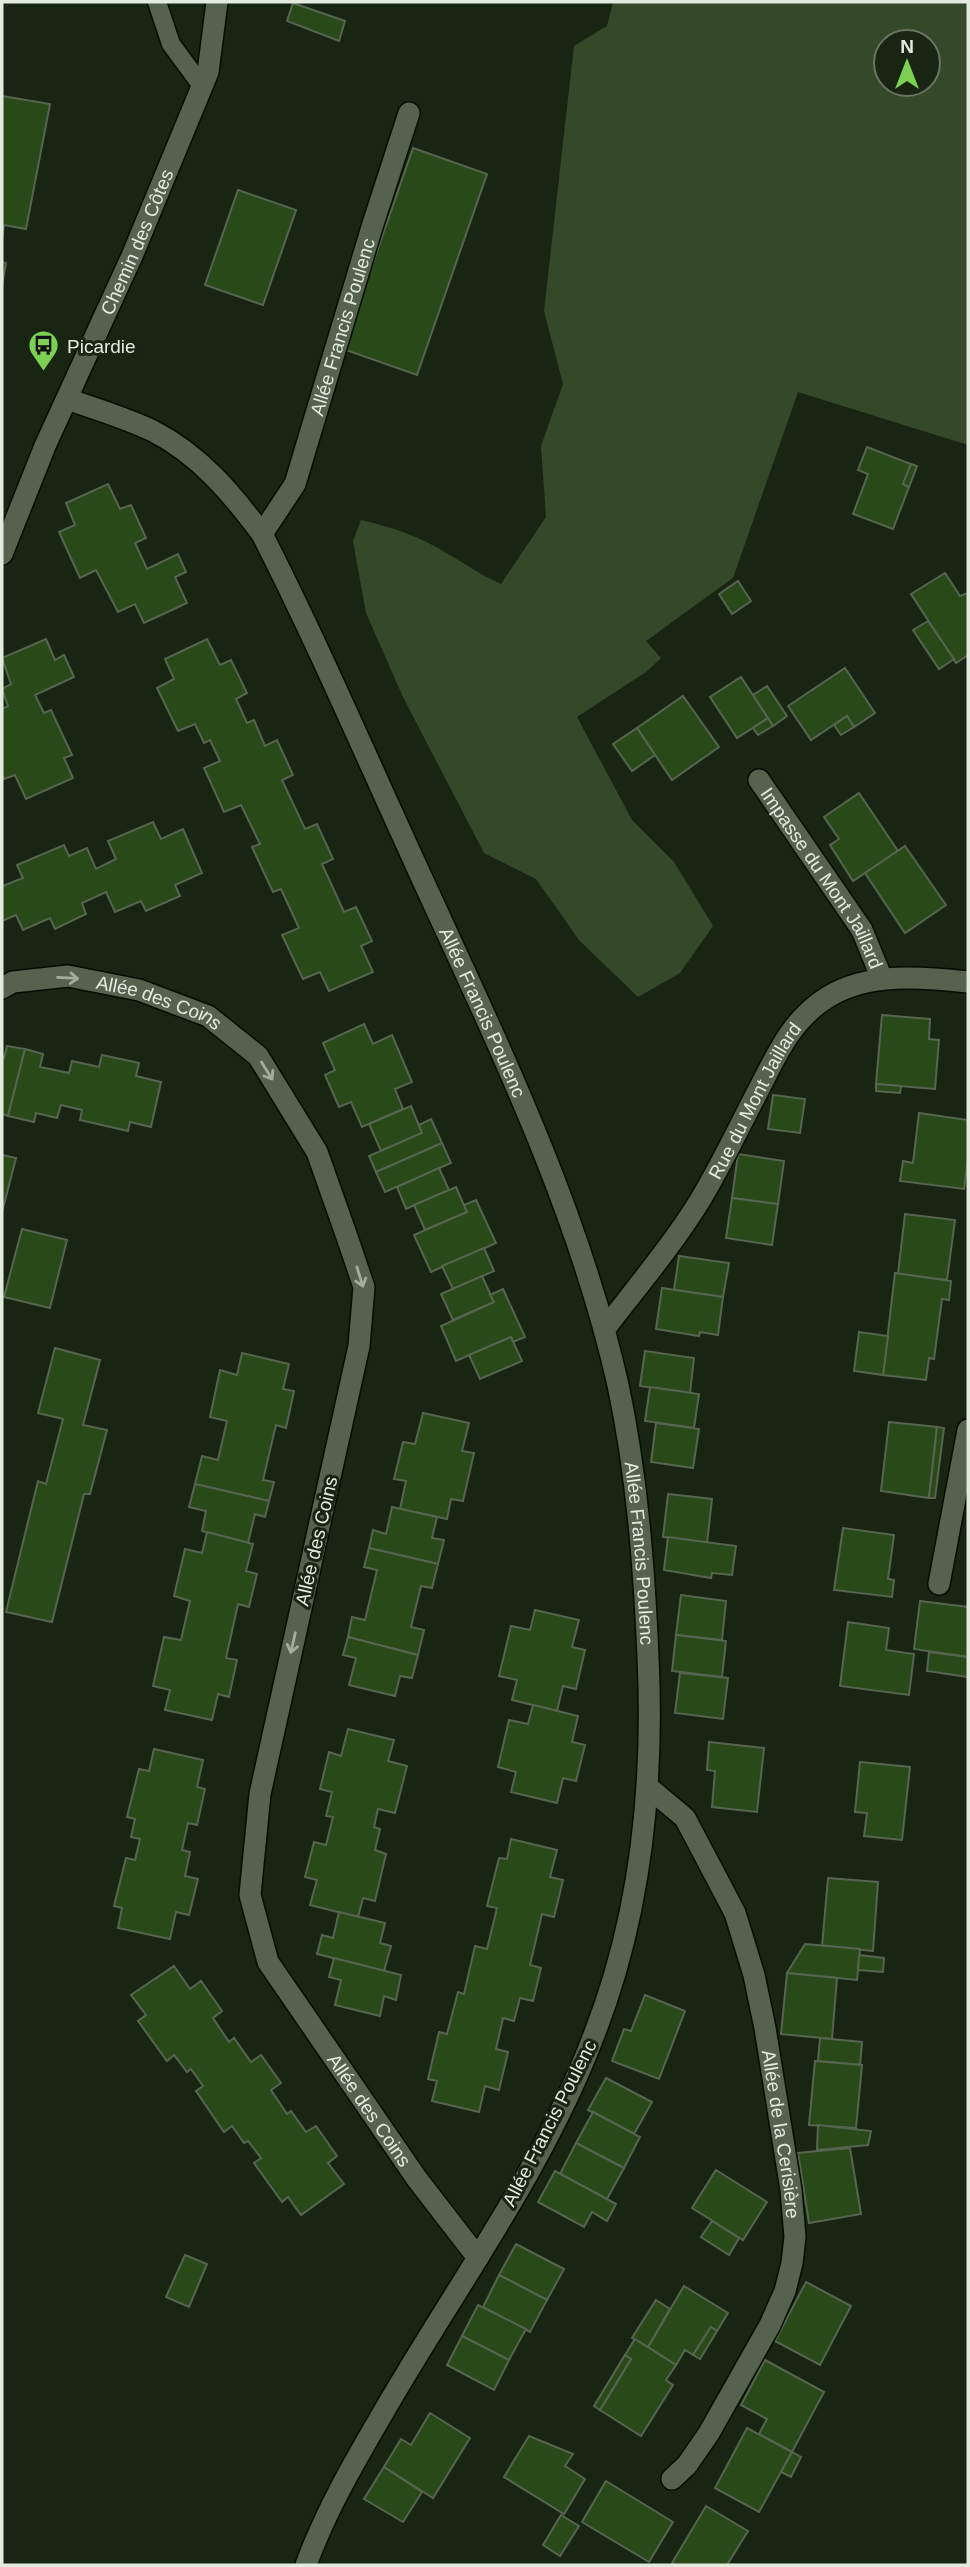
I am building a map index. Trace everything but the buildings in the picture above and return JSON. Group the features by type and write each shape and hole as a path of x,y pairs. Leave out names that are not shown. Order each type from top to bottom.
{"street":[{"name":"Chemin des Côtes","path":"2,554 67,398 132,256 208,72 216,2"},
{"name":"Allée Francis Poulenc","path":"262,534 295,484 409,113"},
{"name":"Allée Francis Poulenc","path":"67,398 153,431 190,454 228,489 262,534 509,1072 575,1239 604,1330 617,1383 635,1485 650,1695 648,1787 639,1868 631,1908 596,2032 570,2091 478,2258 412,2361 333,2501 306,2565"},
{"name":"Impasse du Mont Jaillard","path":"760,780 862,930 882,979"},
{"name":"Allée des Coins","path":"2,988 13,982 68,976 139,990 208,1016 258,1056 317,1152 364,1287 359,1346 260,1794 250,1895 268,1962 417,2179 478,2258"},
{"name":"Rue du Mont Jaillard","path":"604,1330 663,1255 699,1202 777,1053 805,1013 830,995 882,979 968,982"},
{"path":"939,1584 968,1430"},
{"name":"Allée de la Cerisière","path":"648,1787 685,1818 735,1913 754,1975 765,2028 791,2190 795,2237 785,2291 770,2325 709,2433 687,2465 672,2479"}],"lane":[{"path":"157,2 171,44 202,86"}],"green space":[{"path":"613,2 968,2 968,445 798,392 733,578 646,641 661,658 646,672 577,717 632,820 674,862 713,926 680,973 638,997 579,940 536,879 484,853 403,697 366,613 353,541 361,520 384,526 427,542 501,584 546,517 541,446 563,384 544,311 574,46 607,26"}],"place":[{"name":"Picardie","path":"44,373"}]}
